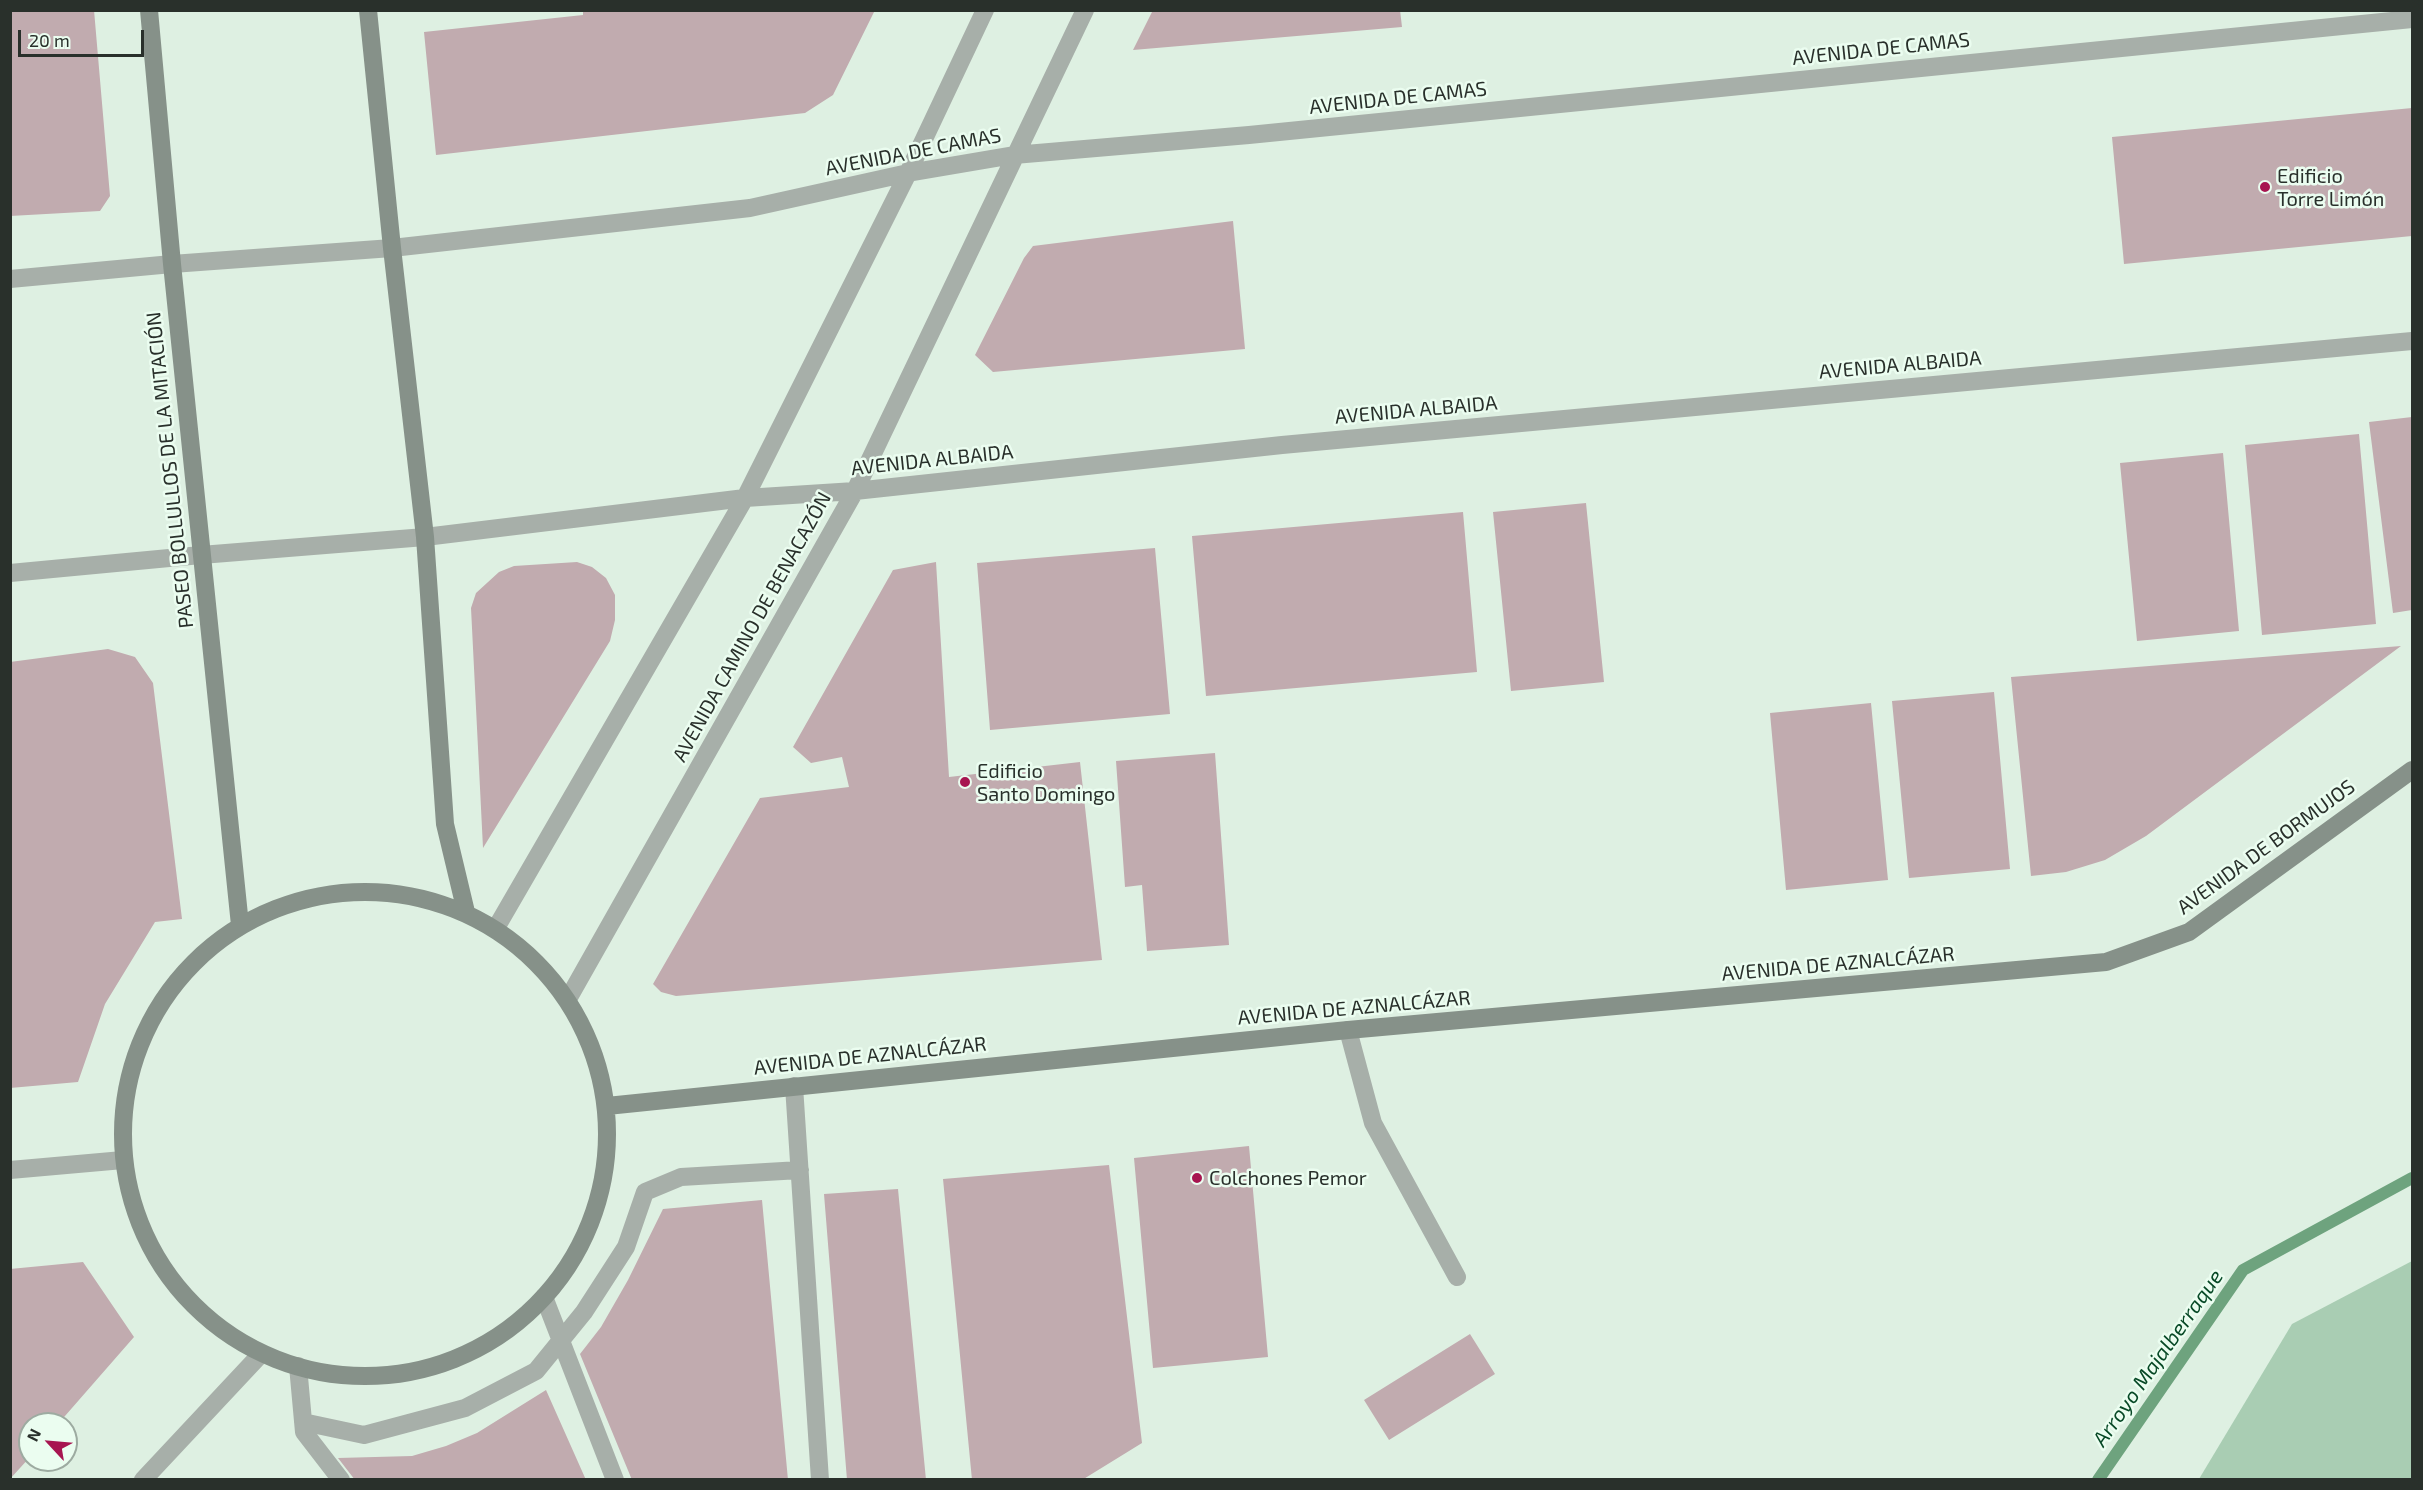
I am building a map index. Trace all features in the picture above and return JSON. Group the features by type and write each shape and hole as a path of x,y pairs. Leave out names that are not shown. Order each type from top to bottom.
{"street":[{"name":"PASEO BOLLULLOS DE LA MITACIÓN","path":"149,10 172,264 240,925"},
{"path":"368,10 425,537 445,824 466,912"},
{"path":"496,928 745,498 908,172 985,10"},
{"name":"AVENIDA CAMINO DE BENACAZÓN","path":"568,999 855,491 1085,10"},
{"name":"AVENIDA DE CAMAS","path":"10,279 172,264 392,248 750,208 908,172 1014,155 1249,135 2412,19"},
{"name":"AVENIDA ALBAIDA","path":"10,573 425,537 745,498 855,491 1282,445 2412,341"},
{"name":"AVENIDA DE BORMUJOS","path":"2106,962 2189,932 2412,770"},
{"path":"391,891 466,912 496,928 536,960 568,999 594,1050 607,1106 604,1180 580,1250 535,1308 475,1352 405,1375 331,1376 260,1355 208,1322 166,1276 137,1220 123,1160 126,1091 148,1025 187,969 240,925 313,896 391,891"},
{"name":"AVENIDA DE AZNALCÁZAR","path":"607,1106 1348,1030 2106,962"},
{"path":"1348,1030 1373,1123 1457,1277"},
{"path":"794,1086 820,1479"},
{"path":"10,1170 123,1160"},
{"path":"303,1422 364,1435 465,1408 536,1371 561,1341 584,1312 626,1246 645,1192 681,1177 800,1170"},
{"path":"544,1297 615,1479"},
{"path":"143,1479 260,1355"},
{"path":"298,1366 304,1432 341,1479"}],"green space":[{"path":"2412,1261 2412,1479 2199,1479 2292,1324"}],"building":[{"path":"10,10 94,10 110,196 100,211 10,216"},
{"path":"583,10 875,10 833,95 805,113 436,155 424,32 583,15"},
{"path":"1153,10 1400,10 1402,27 1133,50"},
{"name":"Edificio Torre Limón","path":"2412,108 2412,236 2124,264 2112,137"},
{"path":"1233,221 1245,349 993,372 975,355 1024,258 1033,246"},
{"path":"2412,417 2412,610 2393,613 2369,422"},
{"path":"2359,434 2376,624 2262,635 2245,445"},
{"path":"2223,453 2239,631 2137,641 2120,463"},
{"path":"1586,503 1604,682 1511,691 1493,512"},
{"path":"1463,512 1477,672 1206,696 1192,536"},
{"path":"1155,548 1170,714 990,730 977,563"},
{"path":"577,562 592,567 606,578 615,595 615,620 610,641 483,848 471,608 476,593 499,572 514,566"},
{"name":"Edificio Santo Domingo","path":"936,562 949,777 1080,762 1102,960 676,996 661,992 653,984 760,798 849,787 842,757 811,763 793,747 893,570"},
{"path":"2401,646 2146,836 2105,860 2066,872 2031,876 2011,677"},
{"path":"108,649 135,657 153,683 182,919 155,922 105,1004 78,1082 10,1088 10,662"},
{"path":"1994,692 2010,869 1909,878 1892,701"},
{"path":"1871,703 1888,880 1786,890 1770,713"},
{"path":"1215,753 1229,945 1147,951 1142,885 1125,887 1116,761"},
{"path":"1249,1146 1268,1357 1153,1368 1134,1158"},
{"path":"1109,1165 1142,1443 1082,1480 972,1480 943,1179"},
{"path":"898,1189 926,1480 847,1480 824,1194"},
{"path":"762,1200 788,1480 632,1480 580,1354 601,1327 628,1280 663,1209"},
{"path":"83,1262 134,1337 68,1412 18,1412 18,1470 10,1479 10,1269"},
{"path":"1470,1334 1495,1374 1389,1440 1364,1400"},
{"path":"546,1390 586,1480 355,1480 338,1458 412,1456 446,1446 477,1433"}],"waterway":[{"name":"Arroyo Majalberraque","path":"2098,1480 2243,1270 2412,1178"}],"place":[{"name":"Edificio Torre Limón","path":"2265,187"},
{"name":"Edificio Santo Domingo","path":"965,782"},
{"name":"Colchones Pemor","path":"1197,1178"}]}
